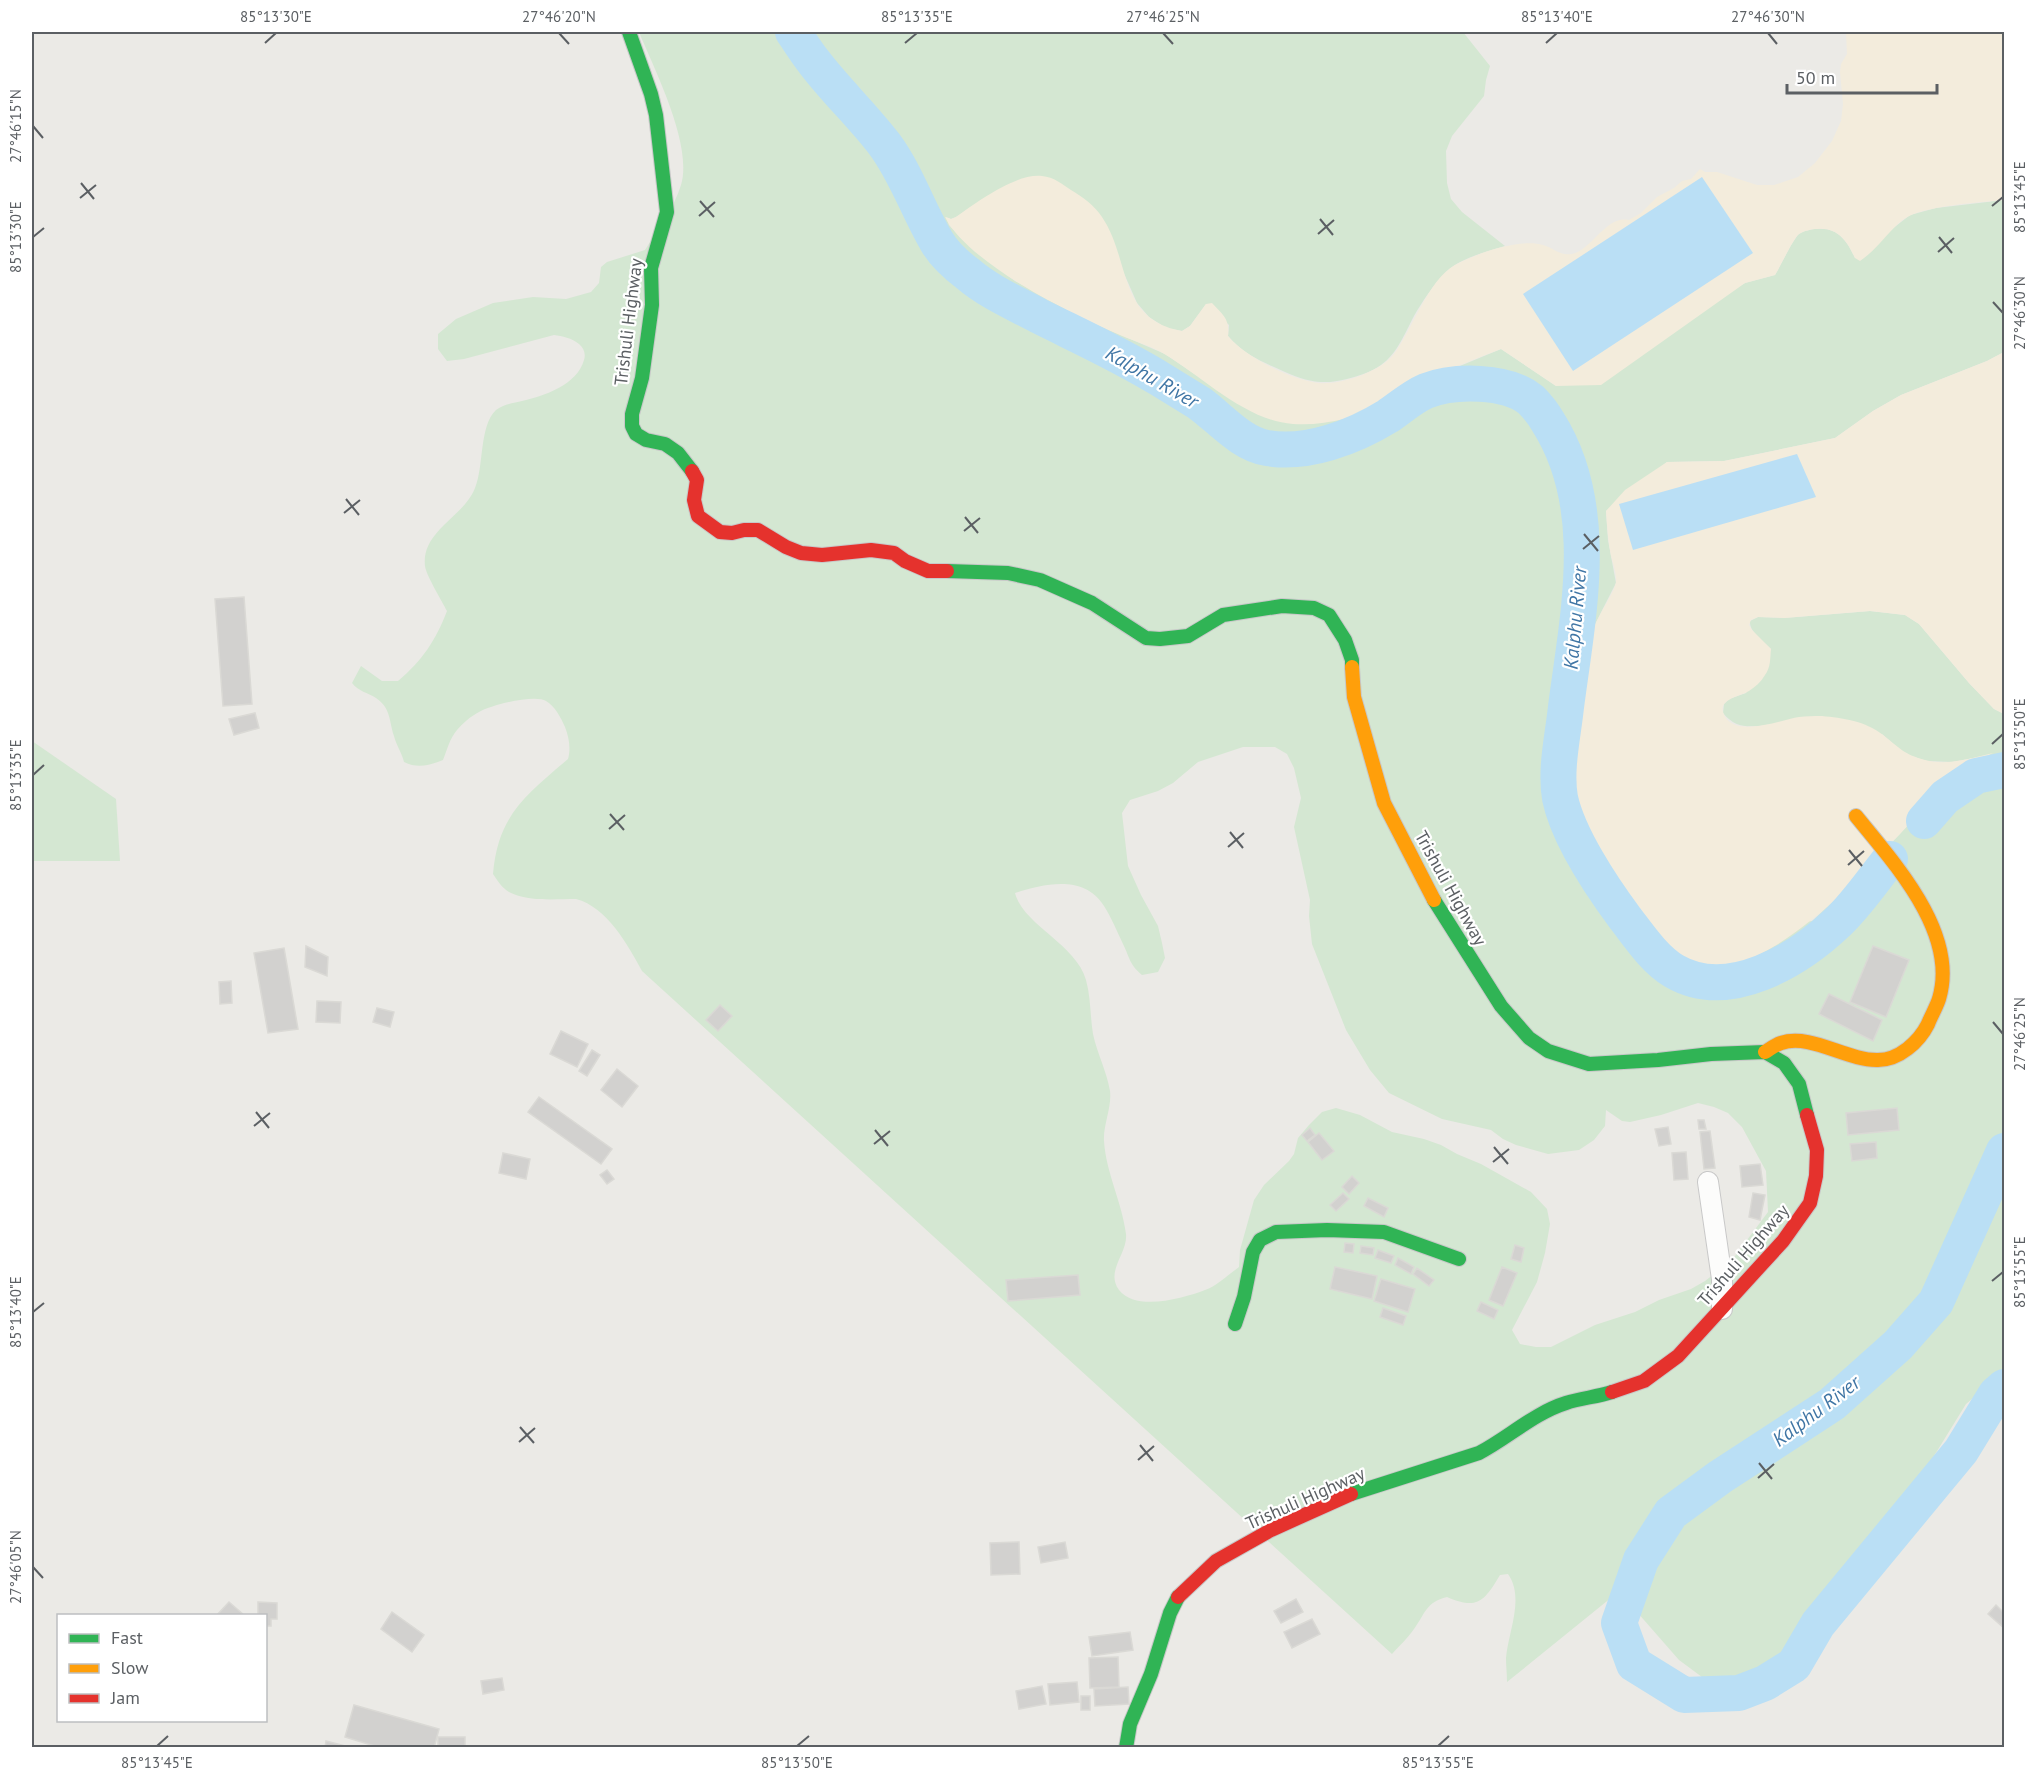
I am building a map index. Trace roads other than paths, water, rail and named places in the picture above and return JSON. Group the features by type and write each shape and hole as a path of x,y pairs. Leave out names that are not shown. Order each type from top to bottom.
{"street":[{"name":"Trishuli Highway","path":"629,32 656,115 667,212 651,268 652,305 642,378 632,414 632,426 636,434 646,440 665,444 678,453 691,468 697,480 694,500 698,516 720,532 758,530 801,553 822,555 871,550 894,554 928,571 1008,573 1040,580 1092,603 1146,638 1188,636 1223,615 1282,606 1314,608 1329,615 1345,640 1352,660 1354,697 1384,802 1439,909 1501,1006 1529,1038 1548,1051 1589,1064 1765,1052 1784,1063 1799,1084 1817,1150 1816,1176 1810,1203 1783,1241 1678,1356 1644,1381 1596,1397 1565,1403 1535,1418 1497,1444 1479,1453 1354,1493 1271,1530 1216,1560 1180,1594 1170,1613 1151,1674 1130,1724 1126,1748"},
{"path":"1765,1052 1782,1041 1810,1044 1866,1059 1881,1060 1898,1055 1918,1040 1932,1018 1941,993 1942,964 1938,936 1919,896 1856,816"},
{"path":"1708,1182 1722,1279 1722,1309"},
{"path":"1235,1324 1244,1297 1253,1252 1260,1240 1276,1232 1327,1230 1384,1232 1459,1259"}],"water":[{"path":"1702,177 1753,253 1573,371 1523,294"},
{"path":"1797,454 1816,497 1633,550 1619,504"}],"waterway":[{"name":"Kalphu River","path":"793,32 822,73 885,145 900,168 937,242 955,263 1002,297 1160,379 1199,403 1231,430 1257,446 1298,449 1330,443 1375,424 1416,396 1438,387 1465,384 1495,385 1521,393 1533,402 1548,422 1565,455 1575,489 1581,525 1580,598 1560,752 1558,776 1560,798 1570,828 1596,876 1641,940 1667,966 1695,980 1717,982 1740,980 1783,963 1838,922 1890,859"},
{"name":"Kalphu River","path":"1924,821 1945,797 1976,776 2004,770"},
{"name":"Kalphu River","path":"2004,1151 1936,1302 1898,1345 1832,1404 1720,1477 1671,1513 1641,1560 1619,1623 1634,1664 1684,1695 1739,1693 1765,1683 1794,1665 1818,1624 1961,1451 1996,1394 2004,1387"}]}
